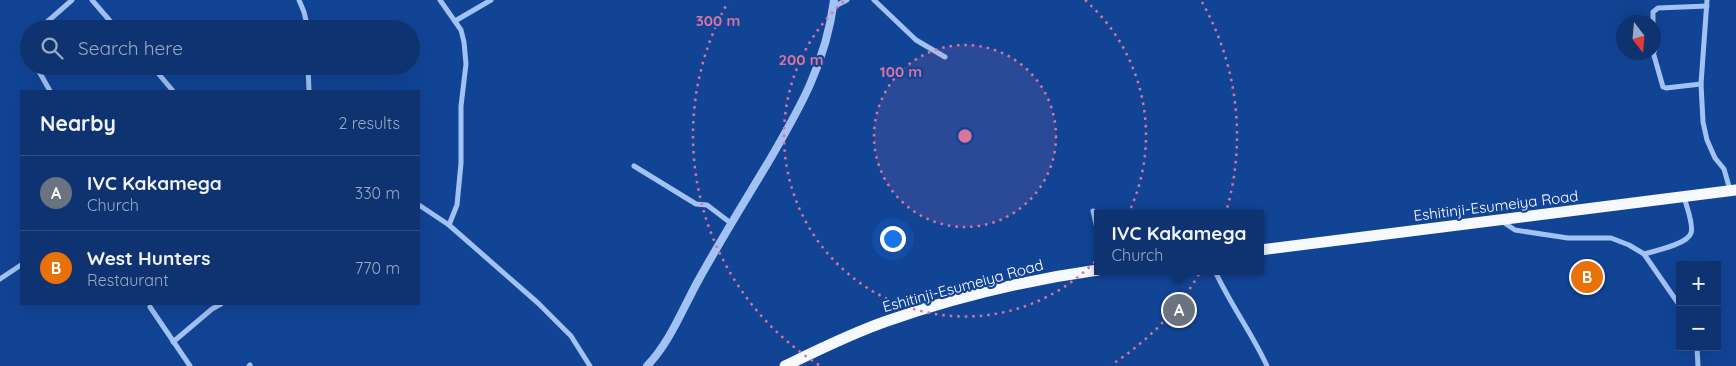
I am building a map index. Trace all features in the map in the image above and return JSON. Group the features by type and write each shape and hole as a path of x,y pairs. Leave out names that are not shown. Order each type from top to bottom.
{"highway":[{"name":"Eshitinji-Esumeiya Road","path":"1264,250 1733,191"},
{"name":"Eshitinji-Esumeiya Road","path":"785,366 886,321 1034,280 1094,271"}],"street":[{"path":"49,20 72,0"},
{"path":"92,0 109,20"},
{"path":"299,0 306,20"},
{"path":"440,0 461,30 466,64 461,106 461,163 457,205 449,225"},
{"path":"455,21 492,0"},
{"path":"647,366 668,338 698,280 787,130 812,84 826,40 833,4 847,0"},
{"path":"874,0 916,40 945,58"},
{"path":"1653,15 1653,12 1658,8 1707,3 1701,84 1702,122 1715,158 1724,169 1733,191"},
{"path":"1656,60 1663,87 1701,84"},
{"path":"41,75 49,90"},
{"path":"160,75 172,90"},
{"path":"308,75 309,90"},
{"path":"634,166 696,204 707,205 732,224"},
{"path":"1644,254 1677,244 1690,236 1692,226 1684,196"},
{"path":"420,206 449,225 538,303 571,336 590,366"},
{"path":"1093,210 1094,215"},
{"path":"1500,220 1515,230 1568,238 1611,238 1629,245 1644,254 1676,300"},
{"path":"0,279 20,266"},
{"path":"1217,275 1225,293 1259,347 1267,366"},
{"path":"173,342 211,306"},
{"path":"150,307 190,366"},
{"path":"1697,351 1698,366"}],"place":[{"name":"West Hunters","path":"1587,277"},
{"name":"IVC Kakamega","path":"1179,310"}]}
